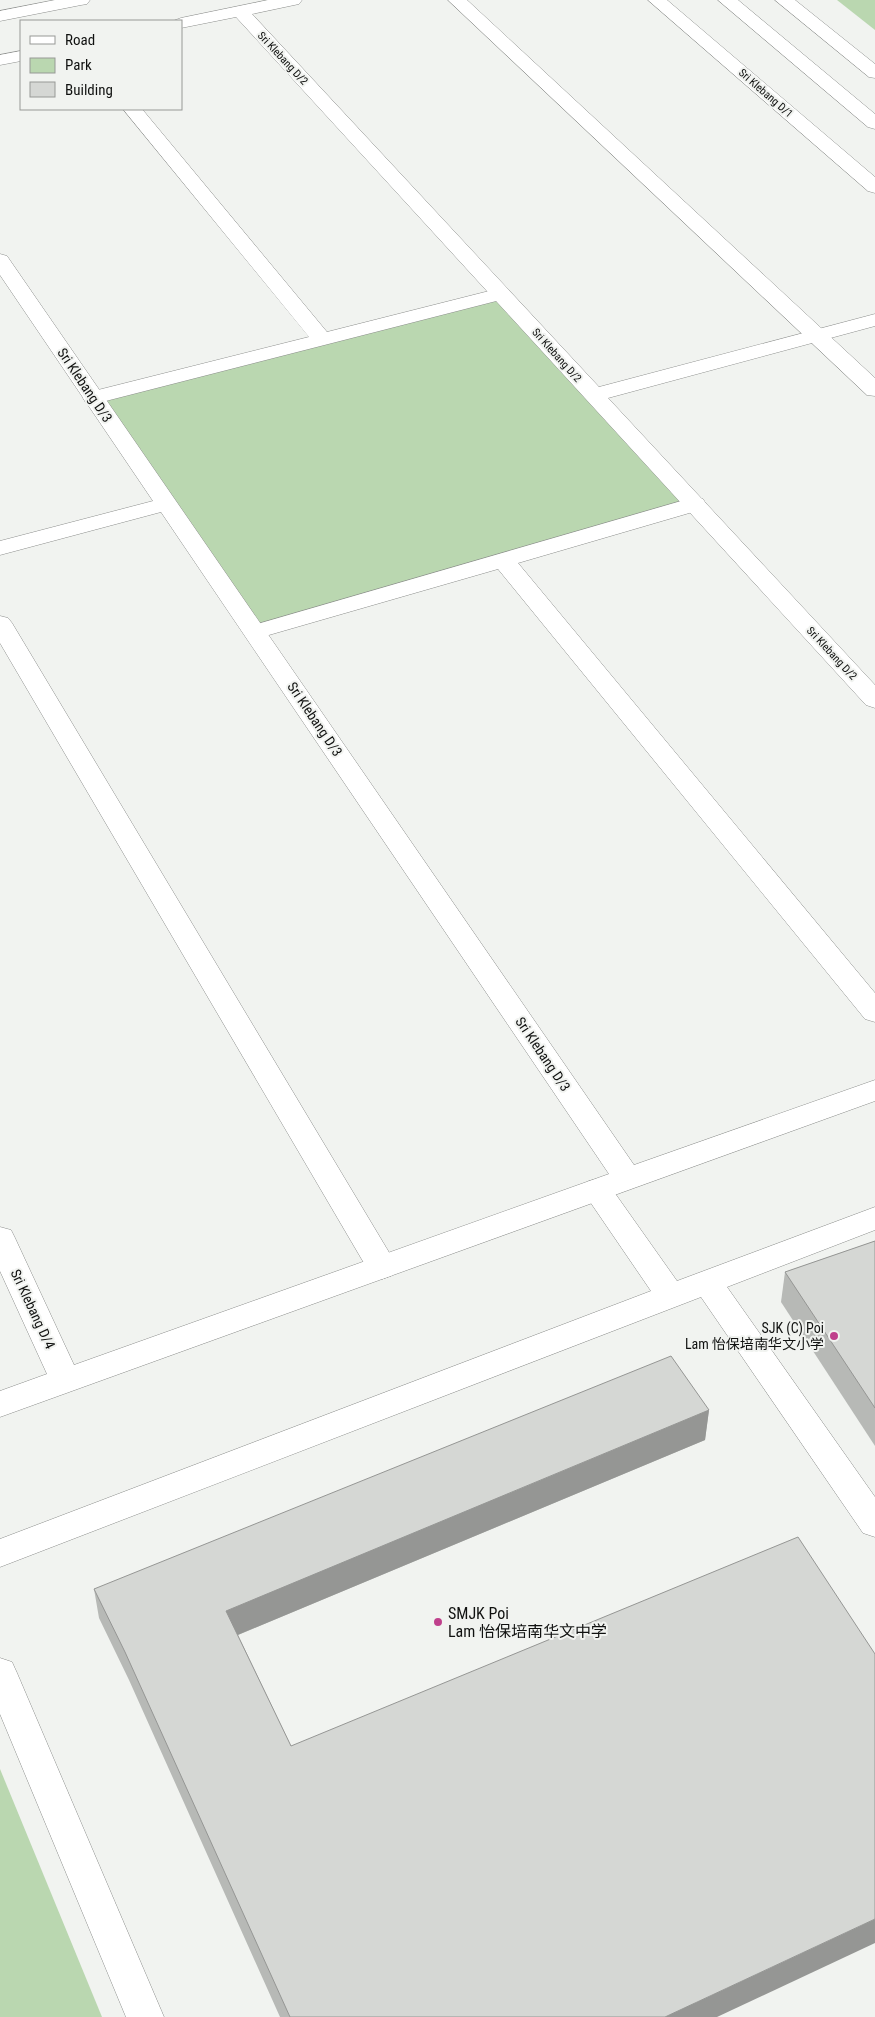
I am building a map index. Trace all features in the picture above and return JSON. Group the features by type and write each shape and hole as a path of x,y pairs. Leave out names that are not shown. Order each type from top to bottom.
{"street":[{"path":"0,16 80,0"},
{"path":"182,23 293,0"},
{"path":"457,0 875,390"},
{"name":"Sri Klebang D/1","path":"657,0 875,187"},
{"path":"727,0 875,122"},
{"path":"784,0 875,73"},
{"name":"Sri Klebang D/2","path":"240,11 875,700"},
{"path":"0,60 20,56"},
{"path":"133,110 323,340"},
{"name":"Sri Klebang D/3","path":"0,260 628,1179"},
{"path":"94,398 501,294"},
{"path":"594,395 875,320"},
{"path":"0,548 167,504"},
{"path":"255,632 695,504"},
{"path":"503,560 875,1012"},
{"path":"0,623 382,1267"},
{"path":"0,1404 875,1090"},
{"path":"597,1190 671,1296"},
{"path":"0,1553 875,1218"},
{"name":"Sri Klebang D/4","path":"0,1238 65,1380"},
{"path":"707,1282 875,1523"},
{"path":"0,1673 145,2017"}],"green space":[{"path":"837,0 875,0 875,30"},
{"path":"501,294 695,504 255,632 94,398"},
{"path":"0,1769 102,2017 0,2017"}],"building":[{"path":"875,1241 875,1408 785,1272"},
{"path":"671,1356 709,1410 226,1611 291,1746 798,1537 875,1654 875,1919 665,2017 290,2017 125,1652 94,1589"}],"place":[{"name":"SJK (C) Poi Lam 怡保培南华文小学","path":"834,1336"},
{"name":"SMJK Poi Lam 怡保培南华文中学","path":"438,1622"}]}
